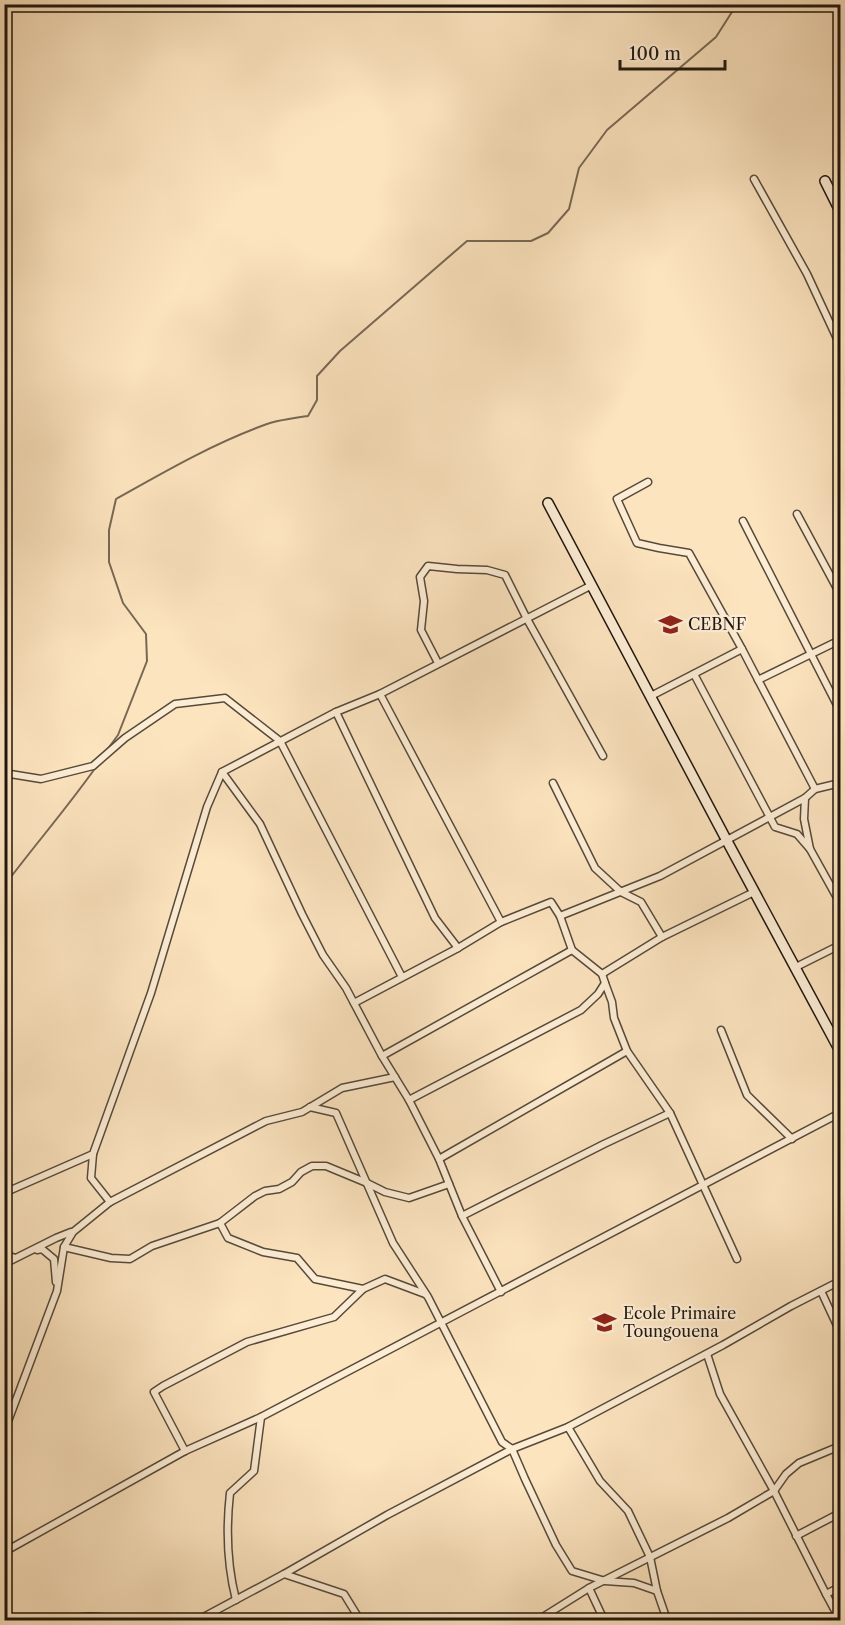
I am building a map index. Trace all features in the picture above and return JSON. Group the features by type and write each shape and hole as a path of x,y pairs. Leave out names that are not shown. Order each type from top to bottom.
{"street":[{"path":"754,179 807,274 840,345"},
{"path":"825,181 840,211"},
{"path":"648,482 617,499 637,543 689,553 815,789"},
{"path":"548,503 840,1051"},
{"path":"797,514 840,594"},
{"path":"743,521 840,711"},
{"path":"438,663 421,630 424,601 420,577 428,566 487,570 505,575 603,756"},
{"path":"110,1202 91,1178 93,1154 151,993 207,807 222,772 336,711 380,694 592,585"},
{"path":"758,680 840,640"},
{"path":"651,696 742,649"},
{"path":"694,674 775,827 797,834 810,849 840,903"},
{"path":"380,694 501,922"},
{"path":"4,773 41,779 93,766 125,738 175,704 225,699 280,741 402,977"},
{"path":"336,711 435,918 458,948"},
{"path":"222,772 260,824 323,955 346,988 382,1056 409,1100 439,1159 462,1216 501,1292"},
{"path":"553,783 595,868 621,892 641,902 662,937"},
{"path":"560,916 660,876 727,842 805,798 815,789 840,783"},
{"path":"805,798 804,819 810,849"},
{"path":"602,974 662,937 754,892"},
{"path":"354,1003 458,948 501,922 551,902 560,916 572,950 602,974 612,1002 614,1018 627,1051 670,1113 737,1259"},
{"path":"796,968 840,945"},
{"path":"382,1056 572,950"},
{"path":"409,1100 581,1010 598,994 605,983"},
{"path":"721,1030 747,1095 792,1138"},
{"path":"439,1159 627,1051"},
{"path":"4,1264 73,1232 110,1202 266,1121 302,1112 342,1088 395,1077"},
{"path":"310,1107 336,1113 393,1243 442,1323 502,1442 512,1449 556,1545 572,1571 605,1581 634,1583 657,1591"},
{"path":"462,1216 670,1113"},
{"path":"4,1552 185,1451 261,1417 840,1113"},
{"path":"4,1193 93,1154"},
{"path":"64,1247 111,1258 130,1259 152,1246 220,1223 255,1196 265,1191 279,1189 312,1166 326,1166 385,1192 409,1198 449,1184"},
{"path":"220,1223 228,1238 263,1252 297,1258 315,1279 363,1289"},
{"path":"4,1432 57,1291 64,1247 73,1232"},
{"path":"34,1250 42,1249 54,1259 57,1291"},
{"path":"4,1254 15,1258"},
{"path":"185,1451 154,1392 163,1386 247,1342 334,1317 363,1289 385,1279 426,1294"},
{"path":"198,1620 387,1515 512,1449 568,1427 840,1281"},
{"path":"820,1291 840,1332"},
{"path":"706,1354 720,1394 774,1491 840,1620"},
{"path":"236,1600 230,1576 227,1522 230,1493 254,1471 261,1417"},
{"path":"568,1427 600,1481 628,1511 650,1557 657,1591 667,1620"},
{"path":"538,1620 589,1588 728,1518 774,1491 786,1474 799,1463 840,1446"},
{"path":"796,1536 840,1513"},
{"path":"284,1574 344,1594 360,1620"},
{"path":"826,1594 840,1587"},
{"path":"589,1588 604,1620"},
{"path":"69,1620 110,1618 117,1620"}],"waterway":[{"path":"107,750 118,735 147,661 146,634 123,603 109,562 109,530 116,499 228,440 272,423 308,416 317,400 317,376 340,351 467,241 531,241 548,233 569,209 579,168 607,130 716,37 737,4"},
{"path":"4,886 96,767"}],"place":[{"name":"CEBNF","path":"670,624"},
{"name":"Ecole Primaire Toungouena","path":"605,1322"}]}
